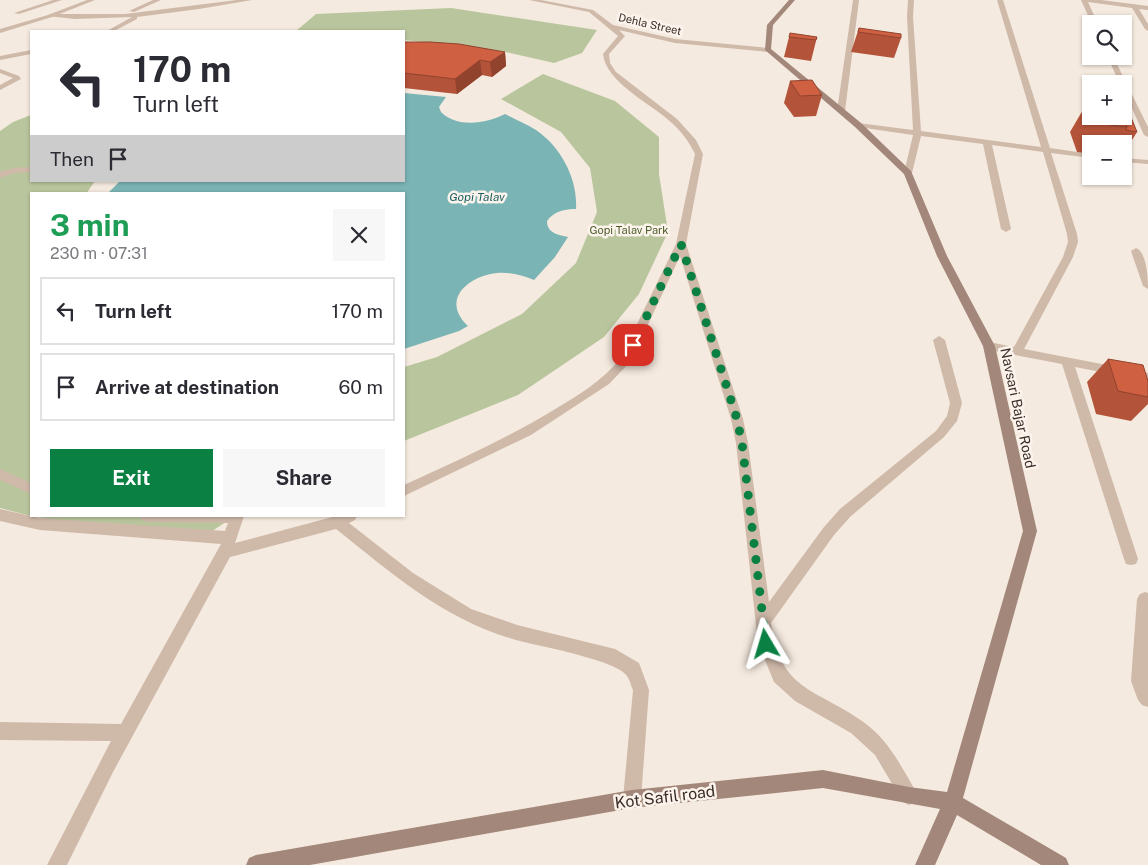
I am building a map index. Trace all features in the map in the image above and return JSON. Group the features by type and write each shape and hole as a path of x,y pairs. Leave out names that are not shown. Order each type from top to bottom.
{"main road":[{"path":"768,50 770,25 792,0"},
{"name":"Navsari Bajar Road","path":"768,50 841,110 908,173 942,256 989,346 1030,531 952,802 925,865"},
{"name":"Kot Safil road","path":"256,865 632,799 823,779 909,796 952,802 1059,865"}],"street":[{"path":"17,13 59,0"},
{"path":"0,31 50,16 92,0"},
{"path":"119,17 158,0"},
{"path":"50,16 119,17 249,0"},
{"name":"Dehla Street","path":"532,0 556,2 591,11 612,26 675,42 768,50"},
{"path":"841,110 856,0"},
{"path":"908,173 917,134 910,17 911,0"},
{"path":"1000,0 1072,234 1068,257 1017,351"},
{"path":"1084,0 1091,15"},
{"path":"1088,0 1148,8"},
{"path":"140,2 149,4"},
{"path":"1134,6 1148,29"},
{"path":"112,30 142,15"},
{"path":"405,491 536,428 597,389 615,374 625,361 681,244 699,154 694,140 682,128 614,73 607,63 606,54 622,36 612,26"},
{"path":"0,58 30,53"},
{"path":"0,71 16,77 16,79 0,88"},
{"path":"1132,101 1148,135"},
{"path":"858,125 1082,155"},
{"path":"987,142 1006,229"},
{"path":"1132,161 1148,162"},
{"path":"0,176 13,171 30,170"},
{"path":"681,244 737,419 742,443 766,644 780,676 802,695 857,728 882,749 909,796"},
{"path":"1136,251 1148,286"},
{"path":"764,621 828,531 845,513 940,434 953,418 956,403 939,340"},
{"path":"989,346 1143,376 1144,391"},
{"path":"1067,361 1132,559"},
{"path":"0,474 30,489"},
{"path":"0,515 40,524 227,545 344,519 438,599 460,611 486,623 615,657 632,669 641,690 632,799"},
{"path":"57,865 125,732 227,545 237,517"},
{"path":"1145,599 1139,681 1148,699"},
{"path":"0,731 125,732"}],"green space":[{"path":"451,8 597,30 582,53 554,63 501,51 405,40 405,30 297,30 316,14"},
{"name":"Gopi Talav Park","path":"543,74 615,101 659,137 659,174 668,232 639,294 604,337 518,395 405,441 405,367 437,357 522,314 576,263 597,212 590,168 561,132 501,99"},
{"path":"30,115 30,182 94,182 87,192 30,192 30,516 0,508 0,131 13,122"},
{"path":"38,517 233,517 206,535 92,528"}],"water":[{"name":"Gopi Talav","path":"405,93 446,97 439,107 441,112 455,120 472,123 481,122 505,114 536,130 553,145 566,165 574,186 576,209 560,211 547,221 551,231 568,237 555,257 534,280 507,273 486,275 476,279 461,291 457,299 460,316 468,326 459,331 405,349 405,192 109,192 119,182 405,182"}],"building":[{"path":"859,28 901,34 901,38 858,32"},
{"path":"790,33 817,37 816,40 789,37"},
{"path":"405,42 459,44 505,52 490,62 480,60 455,79 405,73"},
{"path":"812,80 822,95 800,96 790,81"},
{"path":"1132,120 1137,132 1126,130 1126,125 1132,125"},
{"path":"1108,359 1143,365 1148,381 1148,397 1118,391"}],"route":[{"path":"633,345 681,244 737,419 742,443 766,644"}]}
